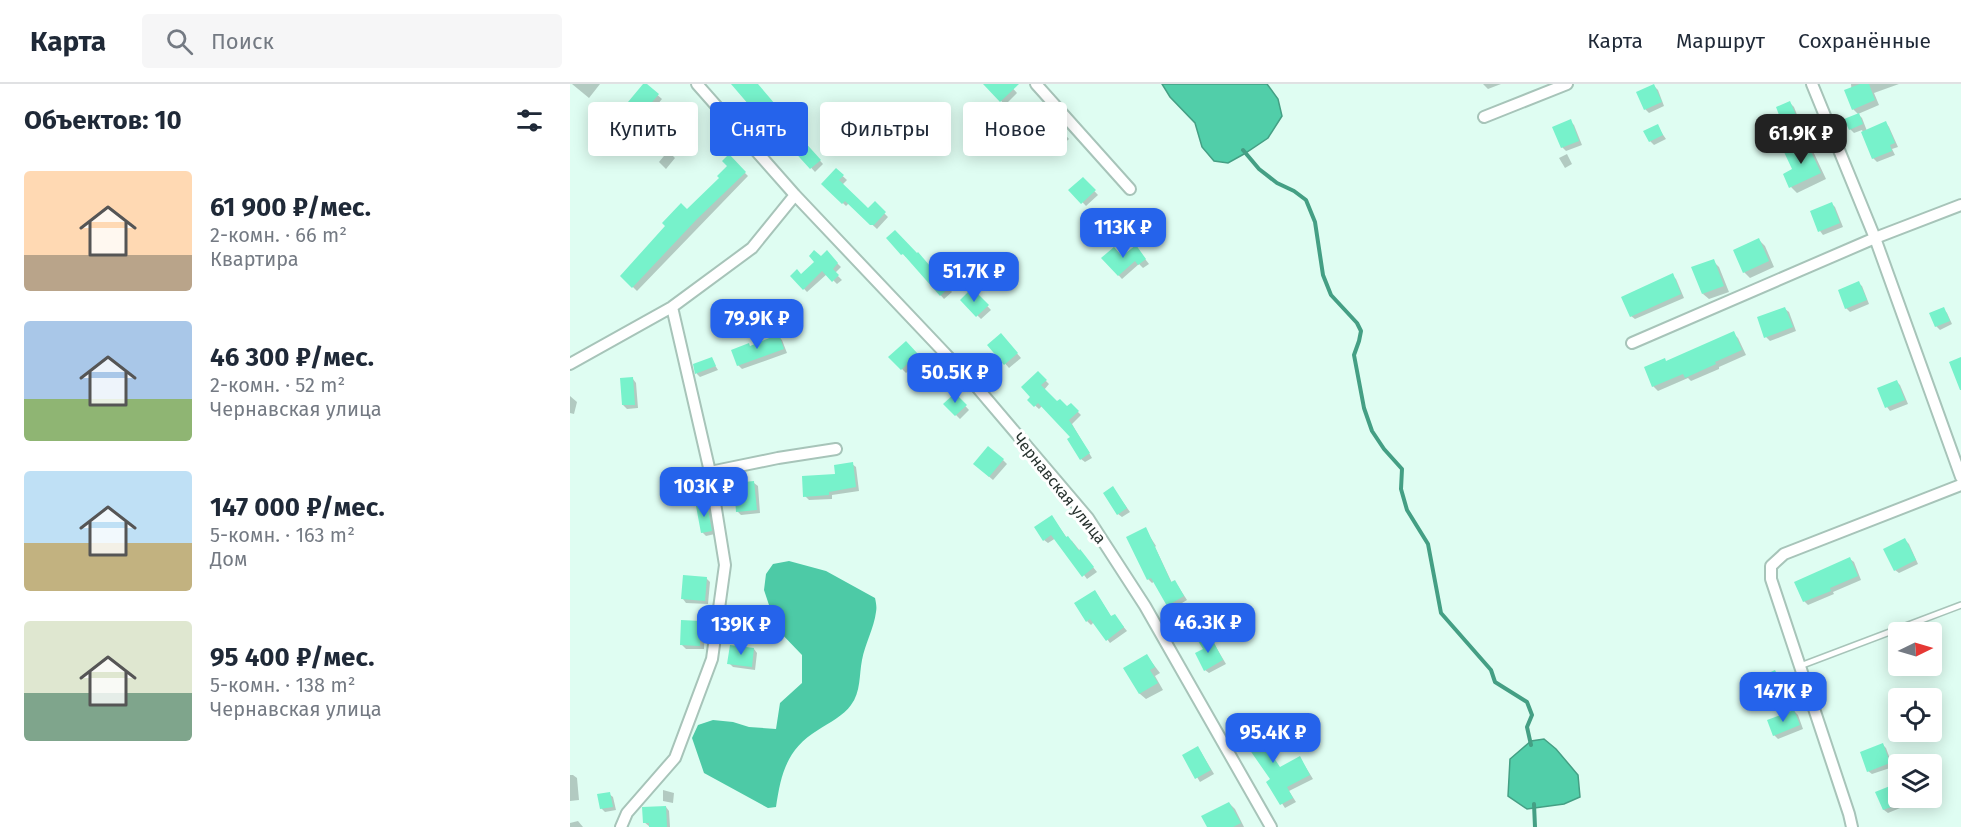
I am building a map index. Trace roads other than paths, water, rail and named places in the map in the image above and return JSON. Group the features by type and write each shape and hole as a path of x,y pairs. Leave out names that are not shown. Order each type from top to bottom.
{"street":[{"name":"Чернавская улица","path":"696,84 795,195 975,385 1088,518 1146,606 1272,827"},
{"path":"1036,84 1130,189"},
{"path":"1484,117 1567,84"},
{"path":"1812,84 1875,238 1961,477"},
{"path":"570,364 672,307 752,248 795,195"},
{"path":"1632,343 1875,238 1961,205"},
{"path":"621,827 627,813 675,758 712,659 725,565 710,472 672,307"},
{"path":"710,472 836,449"},
{"path":"1852,827 1850,814 1771,579 1771,566 1784,554 1961,485"}],"lane":[{"path":"1800,666 1961,605"}],"waterway":[{"path":"1243,150 1259,169 1306,200 1315,222 1323,275 1331,295 1357,323 1361,331 1354,355 1364,408 1372,431 1402,469 1401,489 1407,510 1428,544 1441,613 1491,670 1495,682 1527,702 1532,715 1527,727 1531,745"},
{"path":"1534,804 1535,827"}]}
